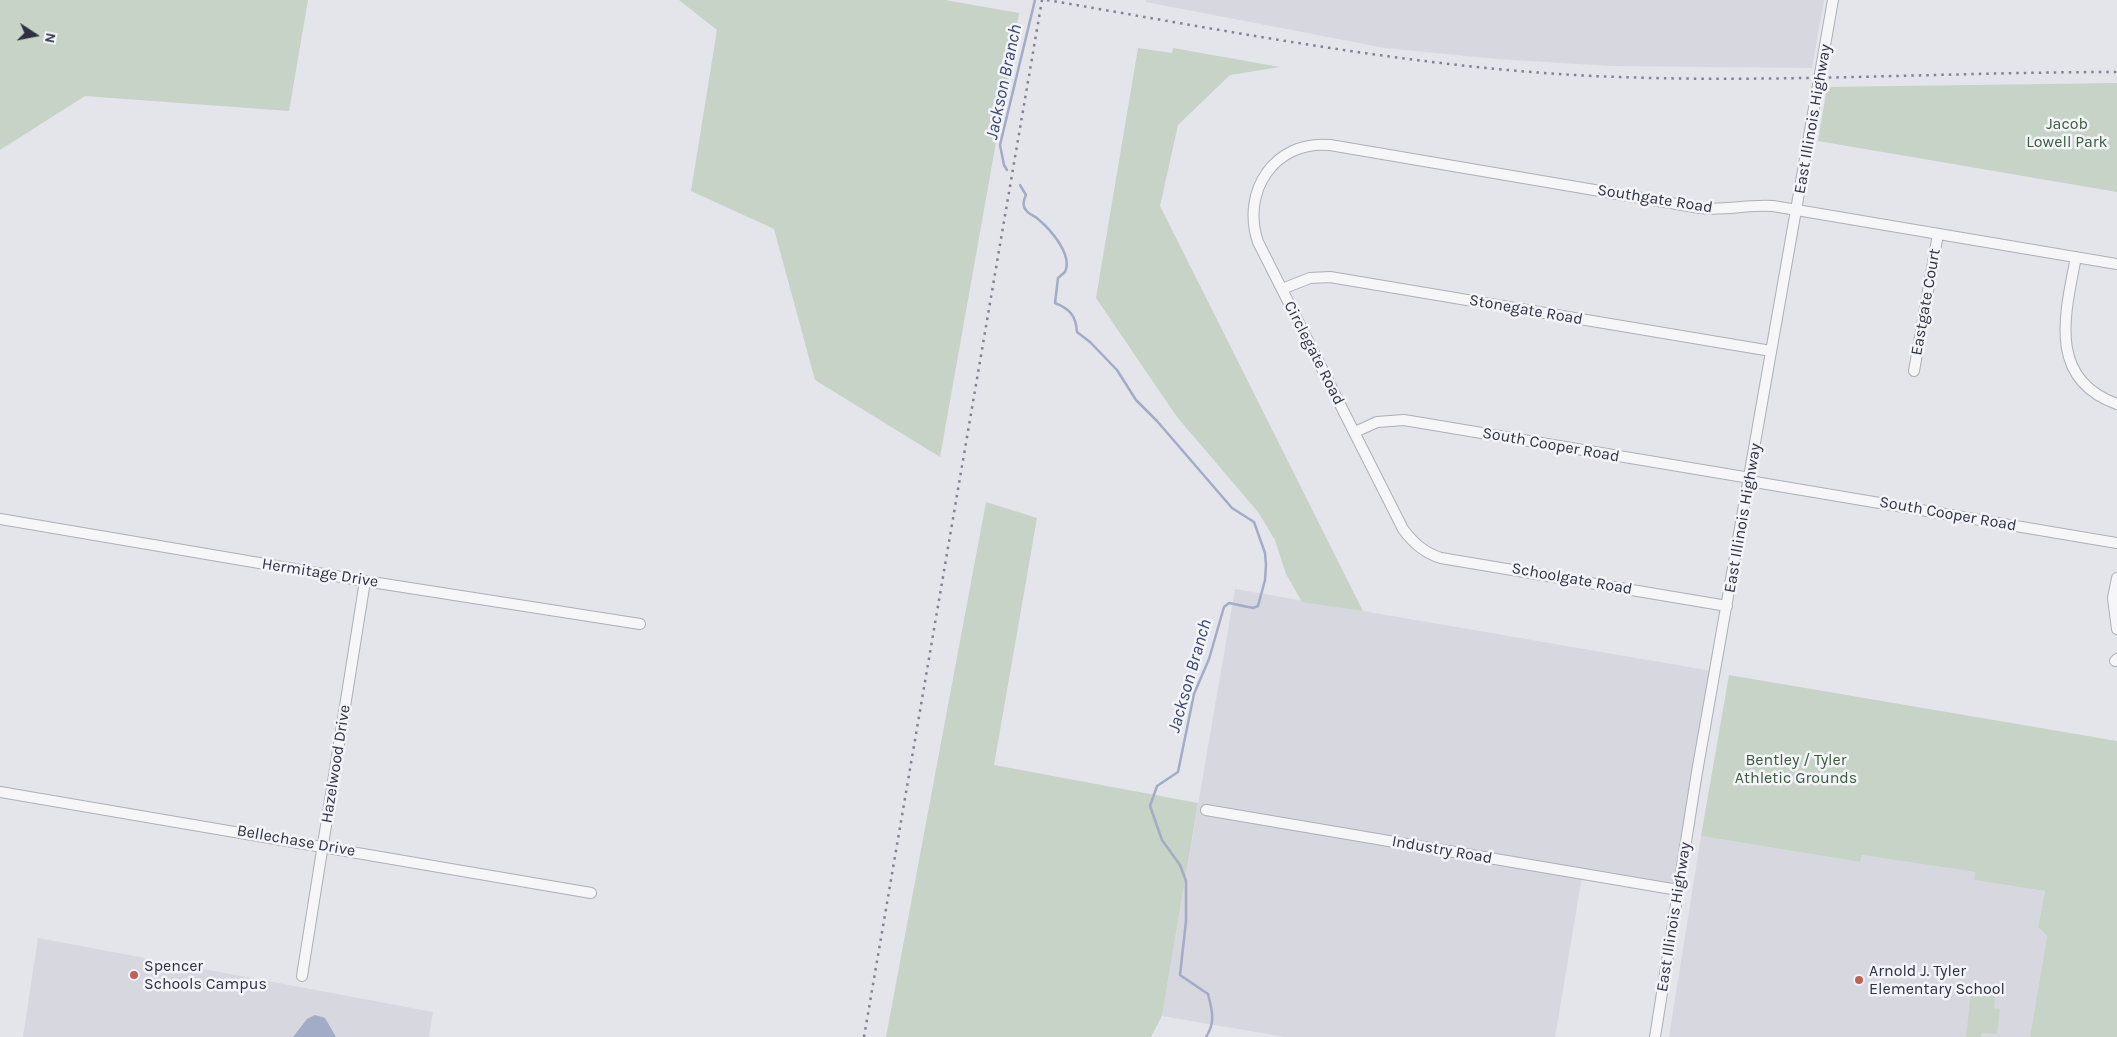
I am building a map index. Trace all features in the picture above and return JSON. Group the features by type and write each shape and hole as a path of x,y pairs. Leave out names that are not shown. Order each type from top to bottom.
{"street":[{"name":"East Illinois Highway","path":"1655,1037 1678,890 1727,606 1834,0"},
{"name":"Southgate Road","path":"1283,157 1307,146 1330,145 1700,208 1717,210 1766,205 2117,264"},
{"name":"Circlegate Road","path":"1283,157 1268,170 1254,200 1252,216 1258,242 1403,530 1418,546"},
{"name":"Eastgate Court","path":"1914,371 1938,234"},
{"path":"2076,257 2065,316 2064,337 2069,358 2077,374 2089,388 2104,400 2117,404"},
{"name":"Stonegate Road","path":"1282,289 1310,278 1330,277 1772,351"},
{"name":"South Cooper Road","path":"1355,432 1378,422 1404,420 2117,543"},
{"name":"Hermitage Drive","path":"0,519 365,581 640,624"},
{"name":"Schoolgate Road","path":"1418,546 1441,558 1727,606"},
{"path":"2117,578 2113,598 2117,629"},
{"name":"Hazelwood Drive","path":"302,976 365,581"},
{"name":"Bellechase Drive","path":"0,792 591,893"},
{"name":"Industry Road","path":"1206,810 1678,890"}],"shaded area":[{"path":"1146,0 1824,0 1812,68 1610,66 1497,59 1385,48 1146,2"},
{"path":"1235,589 1712,671 1675,886 1583,871 1555,1037 1285,1037 1162,1016"},
{"name":"Arnold J. Tyler Elementary School","path":"1701,836 1860,862 1862,855 1975,872 1974,880 2045,891 2038,927 2047,936 2030,1037 1669,1037"},
{"name":"Spencer Schools Campus","path":"38,938 433,1012 429,1037 23,1037"}],"green space":[{"path":"0,0 308,0 289,111 85,96 0,150"},
{"path":"679,0 945,0 1019,13 940,457 815,380 774,229 691,191 717,30"},
{"path":"1138,48 1172,53 1173,48 1280,67 1230,75 1178,125 1160,206 1363,611 1302,602 1286,574 1275,540 1258,512 1177,417 1096,298"},
{"name":"Jacob Lowell Park","path":"2117,83 2117,192 1818,141 1827,87"},
{"path":"986,502 1037,518 994,765 1198,803 1162,1016 1151,1037 886,1037"},
{"name":"Bentley / Tyler Athletic Grounds","path":"1729,675 2117,741 2117,1037 2030,1037 2047,936 2038,927 2045,891 1974,880 1975,872 1862,855 1860,862 1701,836"},
{"path":"1971,992 1995,996 1994,1008 2000,1009 1997,1034 1982,1033 1981,1037 1966,1037"}],"water":[{"path":"315,1015 325,1018 336,1037 293,1037 307,1019"}],"waterway":[{"name":"Jackson Branch","path":"1007,170 1004,165 1000,145 1035,0"},
{"name":"Jackson Branch","path":"1020,185 1026,195 1024,207 1028,213 1037,218 1054,236 1066,258 1065,272 1058,278 1055,303 1065,308 1074,317 1077,332 1090,342 1117,370 1136,400 1157,421 1232,508 1254,522 1265,553 1265,580 1258,606 1253,608 1229,603 1224,607 1209,659 1194,694 1178,772 1157,786 1150,806 1162,840 1180,865 1186,881 1186,921 1180,975 1208,994 1212,1021 1206,1037"}],"railway":[{"path":"864,1037 1042,0"},
{"path":"1047,0 1387,56 1456,65 1593,76 1724,79 2117,72"}],"place":[{"name":"Spencer Schools Campus","path":"134,975"},
{"name":"Arnold J. Tyler Elementary School","path":"1859,980"}]}
